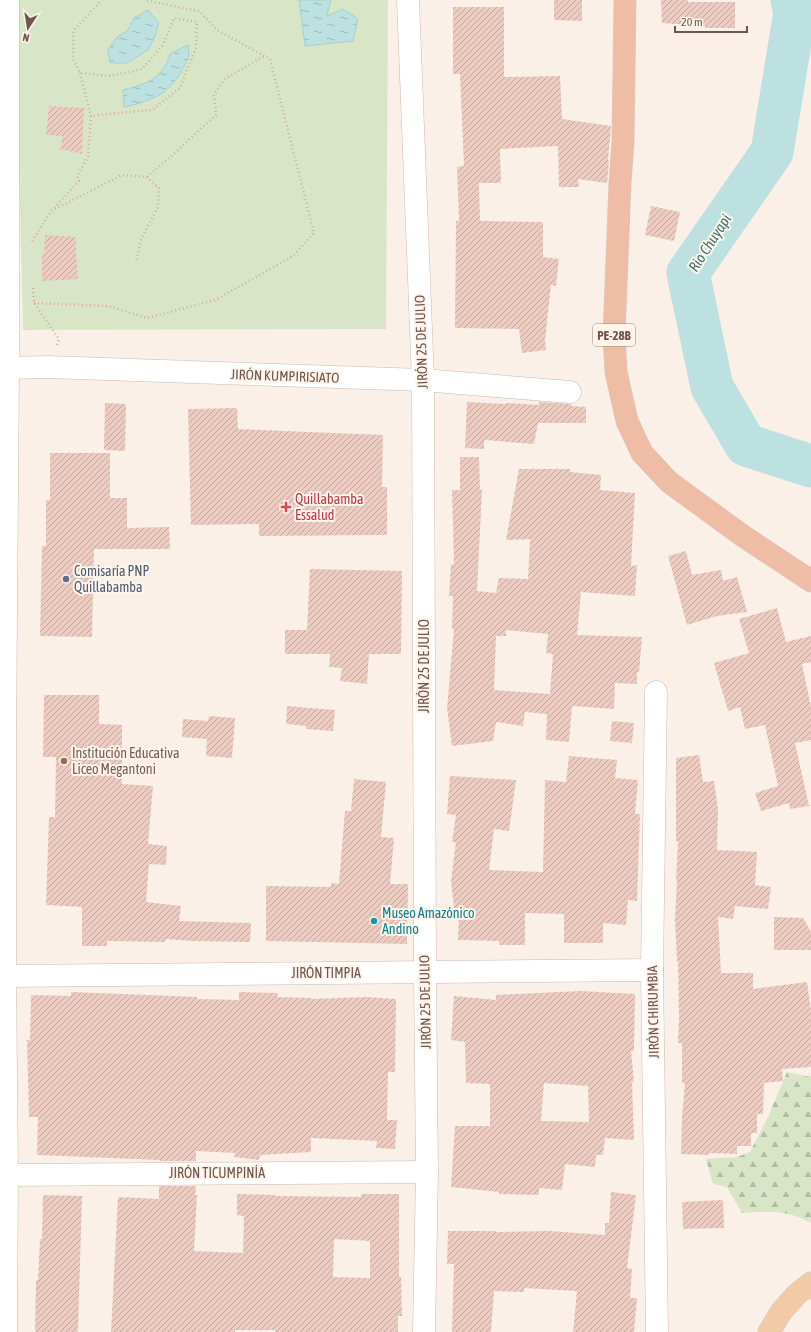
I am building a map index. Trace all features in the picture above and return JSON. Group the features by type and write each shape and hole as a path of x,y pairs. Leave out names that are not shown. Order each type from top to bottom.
{"highway":[{"name":"PE-28B","path":"625,0 623,142 614,336 616,372 627,421 642,453 669,482 743,536 811,581"}],"main road":[{"path":"769,1332 781,1312 797,1294 811,1283"}],"street":[{"path":"6,1332 7,1175 2,976 5,732 4,368 8,0"},
{"name":"JIRÓN 25 DE JULIO","path":"408,0 423,380 427,1172 424,1332"},
{"name":"JIRÓN KUMPIRISIATO","path":"4,368 48,368 423,380 570,392"},
{"name":"JIRÓN CHIRUMBIA","path":"656,692 652,970 656,1332"},
{"name":"JIRÓN TIMPIA","path":"2,976 652,970"},
{"name":"JIRÓN TICUMPINÍA","path":"7,1175 427,1172"}],"path":[{"path":"32,242 52,210 79,181 77,176 88,157 91,116 80,73 73,59 73,30 102,0"},
{"path":"34,303 108,306 147,318 214,300 293,256 314,232 270,60 216,30 199,11 144,0"},
{"path":"80,73 109,76 142,69 163,45 174,18 197,22 196,47 180,88 152,110 116,112 91,116"},
{"path":"147,177 216,114 214,94 225,80 264,56"},
{"path":"52,210 122,175 147,177 159,188 158,207 141,239 136,261"},
{"path":"33,288 34,303 59,339 48,368"}],"green space":[{"path":"15,0 388,0 386,329 23,330"},
{"path":"787,1072 811,1077 811,1223 794,1216 778,1212 742,1213 727,1187 713,1184 706,1159 737,1157 750,1152 768,1117"}],"water":[{"path":"299,0 331,0 327,16 343,9 358,19 353,41 305,46"},
{"path":"148,10 159,23 154,39 148,50 127,63 110,63 108,50 116,38 128,30 134,18"},
{"path":"188,45 188,59 178,77 166,90 152,99 124,107 123,90 146,83 156,77 165,66 170,54"}],"building":[{"path":"554,0 582,0 582,21 554,20"},
{"path":"661,0 688,0 688,2 735,2 735,28 705,28 705,26 662,23"},
{"path":"453,7 504,7 504,77 560,76 562,119 611,126 607,183 578,179 579,187 559,187 558,146 500,149 501,183 479,183 480,221 543,222 543,257 559,259 556,286 551,285 545,340 546,350 522,353 519,329 455,328 456,221 459,221 457,167 464,166 460,74 453,74"},
{"path":"49,106 84,108 82,154 60,149 63,136 46,135"},
{"path":"651,206 680,212 674,241 645,235"},
{"path":"45,235 76,237 78,279 42,281 42,253 44,253"},
{"path":"467,402 539,405 539,402 571,404 571,406 586,407 586,423 538,423 534,444 484,440 484,449 465,448"},
{"path":"105,403 126,404 125,451 104,450"},
{"path":"237,408 238,429 383,435 382,487 387,487 387,535 259,536 259,524 191,525 188,409"},
{"path":"50,453 110,453 110,498 127,498 127,528 169,527 170,549 94,549 92,637 40,636 42,546 46,546 46,500 50,500"},
{"path":"460,457 479,457 480,490 482,490 477,591 496,593 499,578 528,579 530,539 506,540 519,469 570,469 570,472 601,475 600,490 635,493 631,566 637,565 635,596 581,592 577,635 642,637 639,672 637,672 637,684 615,683 614,709 572,706 569,742 546,740 547,714 525,712 523,726 496,722 493,741 452,746 447,708 454,629 452,629 453,596 449,596 451,564 454,565 452,490 460,490","holes":["506,630 548,634 546,653 553,654 550,694 494,690 496,636 506,636"]},
{"path":"686,551 692,575 721,570 723,581 737,577 747,612 717,616 687,625 668,556"},
{"path":"310,569 402,571 401,654 369,654 367,684 340,681 342,668 329,667 330,654 285,654 285,630 307,630"},
{"path":"777,608 786,642 811,636 811,662 802,664 811,707 811,740 795,743 809,806 790,809 789,803 761,811 755,793 778,786 765,725 745,729 740,707 728,711 714,663 749,653 739,619"},
{"path":"44,695 99,695 99,724 122,725 122,784 153,786 148,844 167,846 166,865 149,864 146,902 181,906 179,921 251,923 250,942 165,939 165,942 107,941 107,946 82,946 82,907 46,905 49,817 55,817 56,757 43,757"},
{"path":"287,706 335,710 333,731 306,729 306,726 286,724"},
{"path":"209,716 235,718 232,758 206,756 207,739 182,737 183,719 208,721"},
{"path":"612,721 634,723 632,743 610,741"},
{"path":"699,755 703,782 714,781 718,809 717,850 757,852 755,885 771,887 768,909 735,906 733,919 718,917 721,973 753,973 753,989 807,982 811,1011 811,1067 782,1069 783,1081 764,1083 763,1114 757,1114 757,1133 751,1133 751,1146 737,1146 737,1154 681,1154 685,1083 682,1083 682,1043 678,1043 678,961 675,919 678,841 676,841 676,758"},
{"path":"569,756 617,760 615,778 638,780 635,814 640,814 637,901 628,900 626,925 603,923 603,943 564,943 564,914 525,913 525,945 499,945 499,941 458,940 459,915 455,916 451,881 456,842 452,842 456,815 447,814 450,776 516,780 509,831 494,829 489,870 543,872 545,780 566,782"},
{"path":"354,779 386,782 381,837 394,838 390,884 408,884 407,944 266,941 266,886 331,887 331,883 339,884 345,811 351,811"},
{"path":"774,917 803,918 811,932 811,950 774,950"},
{"path":"580,991 635,994 634,1051 631,1051 634,1082 632,1082 634,1140 605,1138 603,1155 596,1155 595,1167 565,1164 562,1190 539,1188 539,1195 499,1194 499,1192 451,1187 455,1126 490,1126 490,1084 466,1083 465,1042 451,1040 454,996 496,1000 496,995","holes":["544,1083 588,1086 589,1122 541,1121"]},
{"path":"71,992 239,1000 239,992 278,993 277,997 312,999 366,997 396,999 395,1072 388,1072 387,1120 397,1120 395,1149 376,1148 377,1141 311,1138 311,1152 260,1155 259,1160 234,1157 235,1153 196,1151 196,1161 160,1161 37,1155 38,1117 29,1117 27,1040 30,1040 31,995 71,996"},
{"path":"159,1186 196,1186 195,1195 197,1195 194,1251 243,1253 244,1216 237,1215 237,1194 361,1197 361,1194 399,1194 399,1277 401,1277 402,1316 398,1316 398,1332 275,1332 275,1330 235,1330 235,1332 111,1332 118,1197 159,1199","holes":["334,1239 370,1241 370,1278 333,1277"]},
{"path":"611,1192 636,1195 627,1268 632,1269 630,1298 637,1298 634,1332 573,1332 577,1291 524,1288 524,1292 494,1291 491,1332 452,1332 454,1264 447,1264 448,1231 549,1231 605,1235 605,1223 609,1223"},
{"path":"43,1195 82,1196 78,1332 35,1332 36,1280 38,1280 40,1239 42,1239"},
{"path":"723,1200 724,1228 683,1229 682,1202"}],"waterway":[{"name":"Rio Chuyapi","path":"792,0 795,12 772,152 688,273 712,387 746,445 811,466"}],"place":[{"name":"Quillabamba Essalud","path":"286,507"},
{"name":"Comisaría PNP Quillabamba","path":"66,579"},
{"name":"Institución Educativa Liceo Megantoni","path":"64,761"},
{"name":"Museo Amazónico Andino","path":"374,921"}]}
